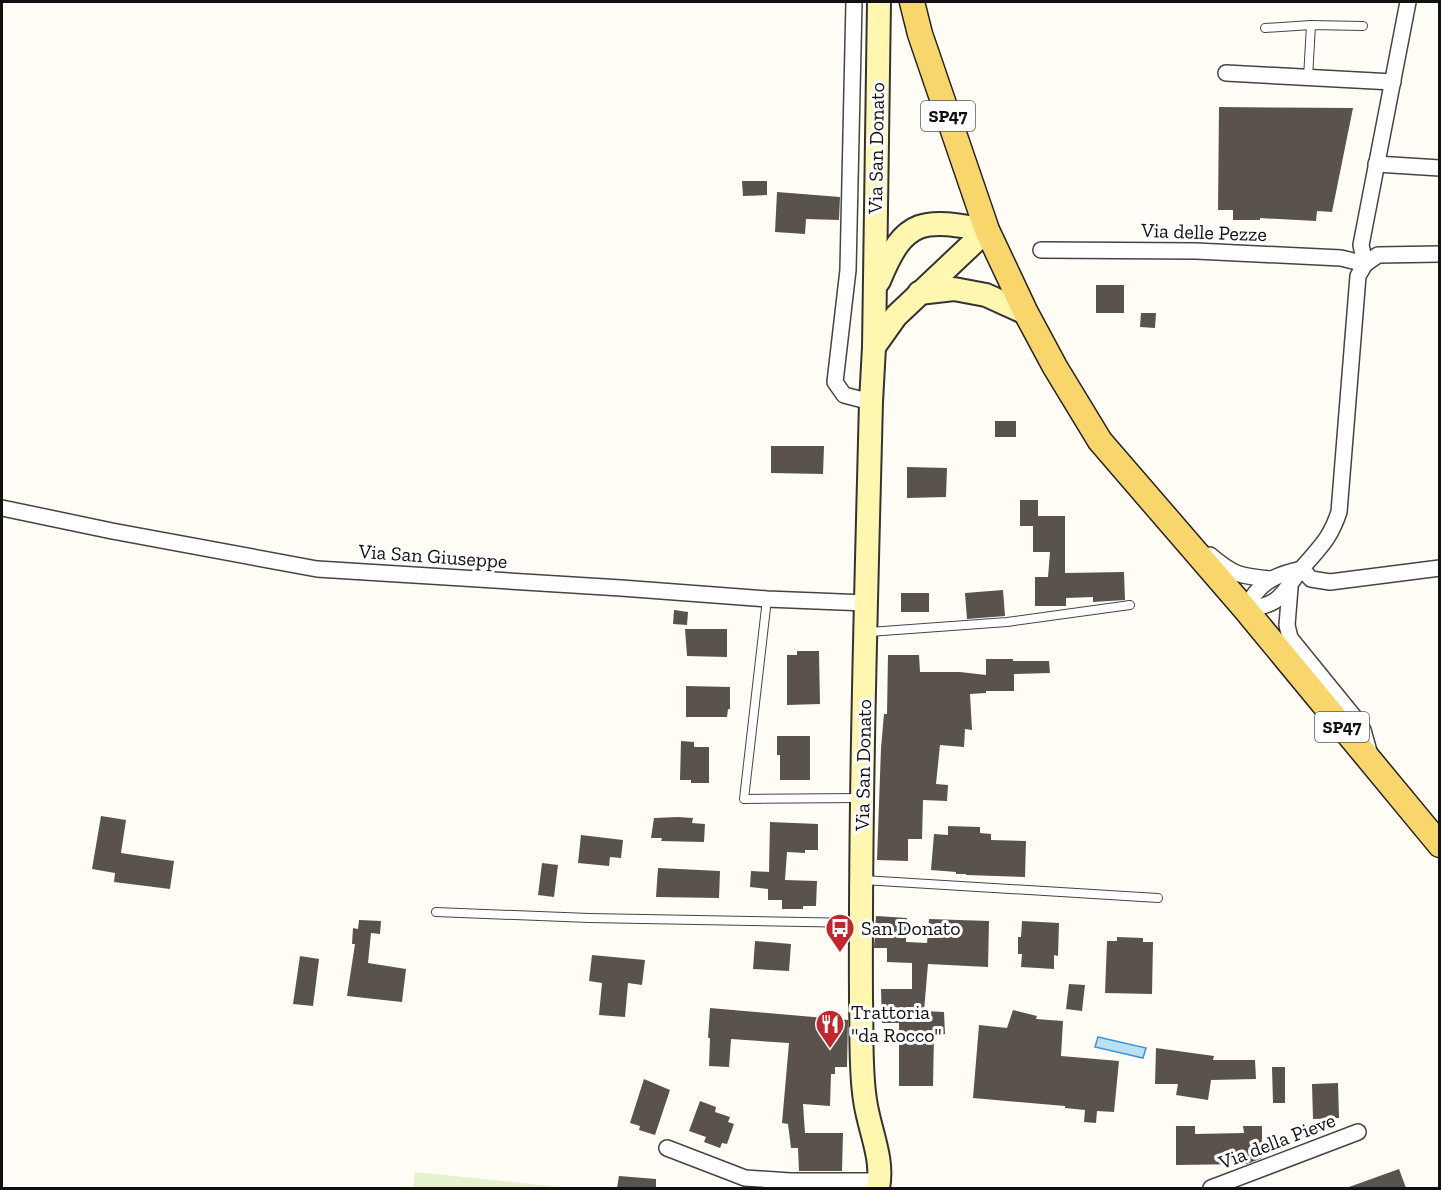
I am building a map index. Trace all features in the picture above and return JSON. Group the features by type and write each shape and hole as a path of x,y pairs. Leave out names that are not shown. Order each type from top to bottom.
{"main road":[{"name":"SP47","path":"912,2 920,34 987,230 1026,313 1055,367 1100,441 1245,609 1440,845"}],"street":[{"path":"854,2 848,270 835,382 844,395 871,402"},
{"name":"Via San Donato","path":"667,1148 745,1178 879,1185 879,1154 869,1128 864,1097 861,923 879,2"},
{"path":"1365,264 1361,245 1408,2"},
{"path":"1226,74 1393,82"},
{"path":"1376,164 1440,168"},
{"name":"Via San Donato","path":"874,294 892,252 905,234 925,225 946,223 987,230"},
{"path":"874,346 896,316 987,230"},
{"name":"Via delle Pezze","path":"1041,250 1207,252 1341,258 1365,264"},
{"path":"1245,609 1268,605 1290,588 1302,569 1326,542 1339,512 1356,294 1359,276 1365,264 1378,255 1440,254"},
{"path":"919,293 954,289 986,295 1026,313"},
{"path":"1128,473 1225,568 1238,575 1269,579 1302,569"},
{"name":"Via San Giuseppe","path":"2,508 317,569 767,599 866,603"},
{"path":"1302,569 1311,579 1330,582 1440,568"},
{"path":"1245,609 1269,579"},
{"path":"1290,588 1287,626 1290,638 1359,724 1367,741 1370,761"},
{"name":"Via della Pieve","path":"1211,1188 1358,1132"}],"lane":[{"path":"1308,78 1311,25"},
{"path":"1265,28 1311,25 1363,26"},
{"path":"767,599 744,799 862,798"},
{"path":"866,632 1007,622 1130,604"},
{"path":"862,880 1158,898"},
{"path":"436,912 590,918 861,923"}],"green space":[{"path":"415,1172 571,1188 413,1188"}],"water":[{"path":"1098,1037 1146,1048 1143,1058 1095,1047"}],"building":[{"path":"1219,107 1353,108 1332,212 1317,211 1316,221 1260,218 1260,220 1233,220 1233,210 1218,210"},
{"path":"742,181 767,181 767,195 743,196"},
{"path":"777,192 840,197 839,220 806,219 805,234 775,232"},
{"path":"1096,285 1124,285 1124,313 1096,313"},
{"path":"1141,313 1156,313 1155,328 1140,327"},
{"path":"995,421 1016,421 1016,437 995,437"},
{"path":"771,446 824,446 823,474 771,473"},
{"path":"907,467 947,468 946,497 907,498"},
{"path":"1020,500 1038,500 1038,516 1065,516 1065,573 1124,572 1125,600 1093,602 1093,597 1066,598 1066,606 1035,606 1035,577 1048,577 1050,552 1033,552 1033,526 1020,526"},
{"path":"1003,590 1005,616 967,619 965,593"},
{"path":"901,593 929,593 929,612 901,612"},
{"path":"674,610 688,612 687,625 673,624"},
{"path":"685,629 727,629 727,657 687,656"},
{"path":"797,651 819,651 820,704 787,705 787,655 797,655"},
{"path":"888,655 919,655 920,672 960,672 986,675 986,659 1049,661 1050,673 1014,674 1014,691 986,691 986,693 970,694 972,730 965,729 964,747 940,745 936,784 948,785 947,801 923,800 922,839 908,839 908,861 877,860 881,748 884,714 887,714"},
{"path":"686,686 730,687 730,709 728,709 727,717 686,717"},
{"path":"777,736 810,736 810,780 780,780"},
{"path":"681,741 694,742 694,747 709,747 709,783 691,783 691,780 680,780"},
{"path":"101,816 126,820 121,853 174,861 170,889 114,882 115,873 92,869"},
{"path":"654,818 693,818 692,823 705,824 704,842 661,841 662,838 651,838"},
{"path":"770,822 818,824 818,850 805,850 805,853 787,852 785,880 817,881 816,906 803,906 803,909 782,909 782,900 768,900 768,889 750,887 751,871 769,872"},
{"path":"948,826 980,827 980,833 991,834 991,840 1026,841 1025,877 966,875 931,870 934,834 948,835"},
{"path":"581,835 623,840 621,858 610,857 609,866 578,863"},
{"path":"542,863 558,865 554,897 538,895"},
{"path":"658,868 720,871 719,898 656,897"},
{"path":"876,916 907,918 906,942 927,943 929,919 989,921 988,967 928,964 924,1011 944,1012 945,1034 934,1034 933,1086 899,1086 899,1023 882,1023 881,989 912,989 912,963 887,962 887,948 874,948"},
{"path":"359,920 381,921 380,934 371,933 368,963 406,969 402,1002 347,996 355,944 352,944 353,928 358,929"},
{"path":"1022,921 1059,923 1058,956 1054,955 1054,969 1021,967 1022,954 1018,954 1018,937 1021,937"},
{"path":"1117,937 1143,938 1143,942 1153,942 1152,994 1105,993 1107,941 1117,941"},
{"path":"755,941 791,944 789,971 753,969"},
{"path":"592,955 645,960 642,985 628,983 625,1017 599,1015 602,983 589,981"},
{"path":"300,956 319,959 313,1006 293,1004"},
{"path":"1069,984 1085,985 1082,1011 1066,1009"},
{"path":"710,1008 848,1020 847,1067 835,1067 835,1074 831,1074 830,1106 803,1104 805,1133 843,1133 842,1171 799,1171 798,1148 791,1148 788,1124 782,1123 789,1043 731,1039 729,1067 709,1066"},
{"path":"1013,1010 1037,1016 1036,1019 1063,1021 1061,1056 1119,1061 1114,1112 1097,1111 1096,1123 1084,1122 1085,1110 1065,1108 1065,1106 973,1098 979,1025 1007,1028"},
{"path":"1156,1048 1214,1056 1213,1060 1255,1060 1256,1079 1211,1080 1208,1100 1176,1095 1178,1084 1155,1084"},
{"path":"1272,1067 1285,1067 1285,1103 1273,1103"},
{"path":"644,1079 670,1090 655,1135 639,1130 640,1126 630,1123"},
{"path":"1338,1083 1339,1118 1313,1119 1312,1084"},
{"path":"700,1101 716,1107 715,1112 730,1117 728,1122 734,1124 727,1144 722,1143 720,1148 704,1142 706,1137 689,1131"},
{"path":"1176,1126 1195,1126 1195,1134 1244,1133 1243,1126 1262,1126 1262,1158 1247,1164 1176,1165"},
{"path":"1399,1169 1406,1188 1349,1188 1349,1187"},
{"path":"619,1176 656,1179 656,1188 617,1188"}],"place":[{"name":"San Donato","path":"840,954"},
{"name":"Trattoria \"da Rocco\"","path":"830,1050"}]}
